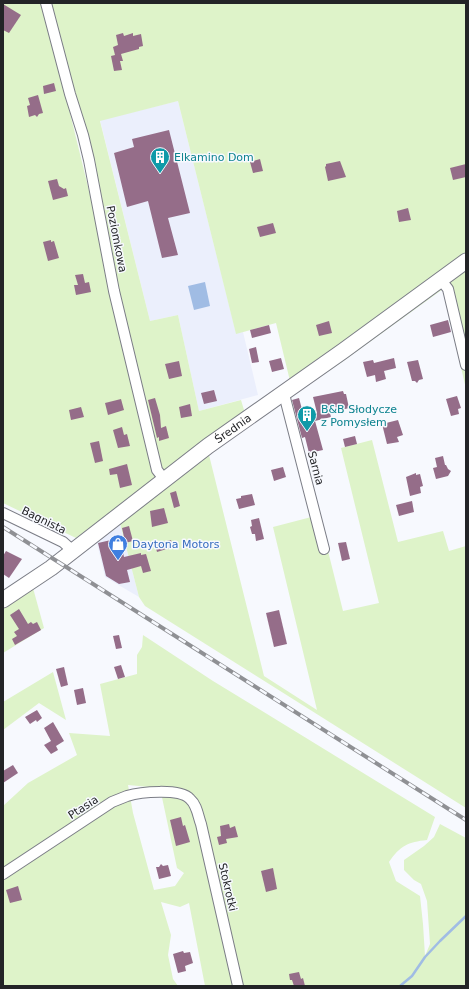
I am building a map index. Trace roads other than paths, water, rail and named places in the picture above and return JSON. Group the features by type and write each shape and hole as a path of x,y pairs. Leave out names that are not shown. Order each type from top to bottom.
{"street":[{"name":"Poziomkowa","path":"46,3 70,94 85,141 116,298 157,470 164,479"},
{"name":"Średnia","path":"3,600 41,576 73,552 164,479 208,446 466,261"},
{"path":"441,280 448,289 466,365"},
{"name":"Sarnia","path":"283,393 324,549"},
{"name":"Bagnista","path":"3,513 63,542 73,552"},
{"name":"Ptasia","path":"3,874 112,802 128,796 151,793 178,793 187,796"},
{"name":"Stokrotki","path":"187,796 195,805 201,824 238,986"}],"water":[{"path":"205,282 210,306 194,310 188,286"}],"waterway":[{"path":"400,986 412,976 425,957 466,916"}],"railway":[{"path":"3,527 466,820"}],"place":[{"name":"Elkamino Dom","path":"160,174"},
{"name":"B&B Słodycze z Pomysłem","path":"307,432"},
{"name":"Daytona Motors","path":"118,561"}]}
